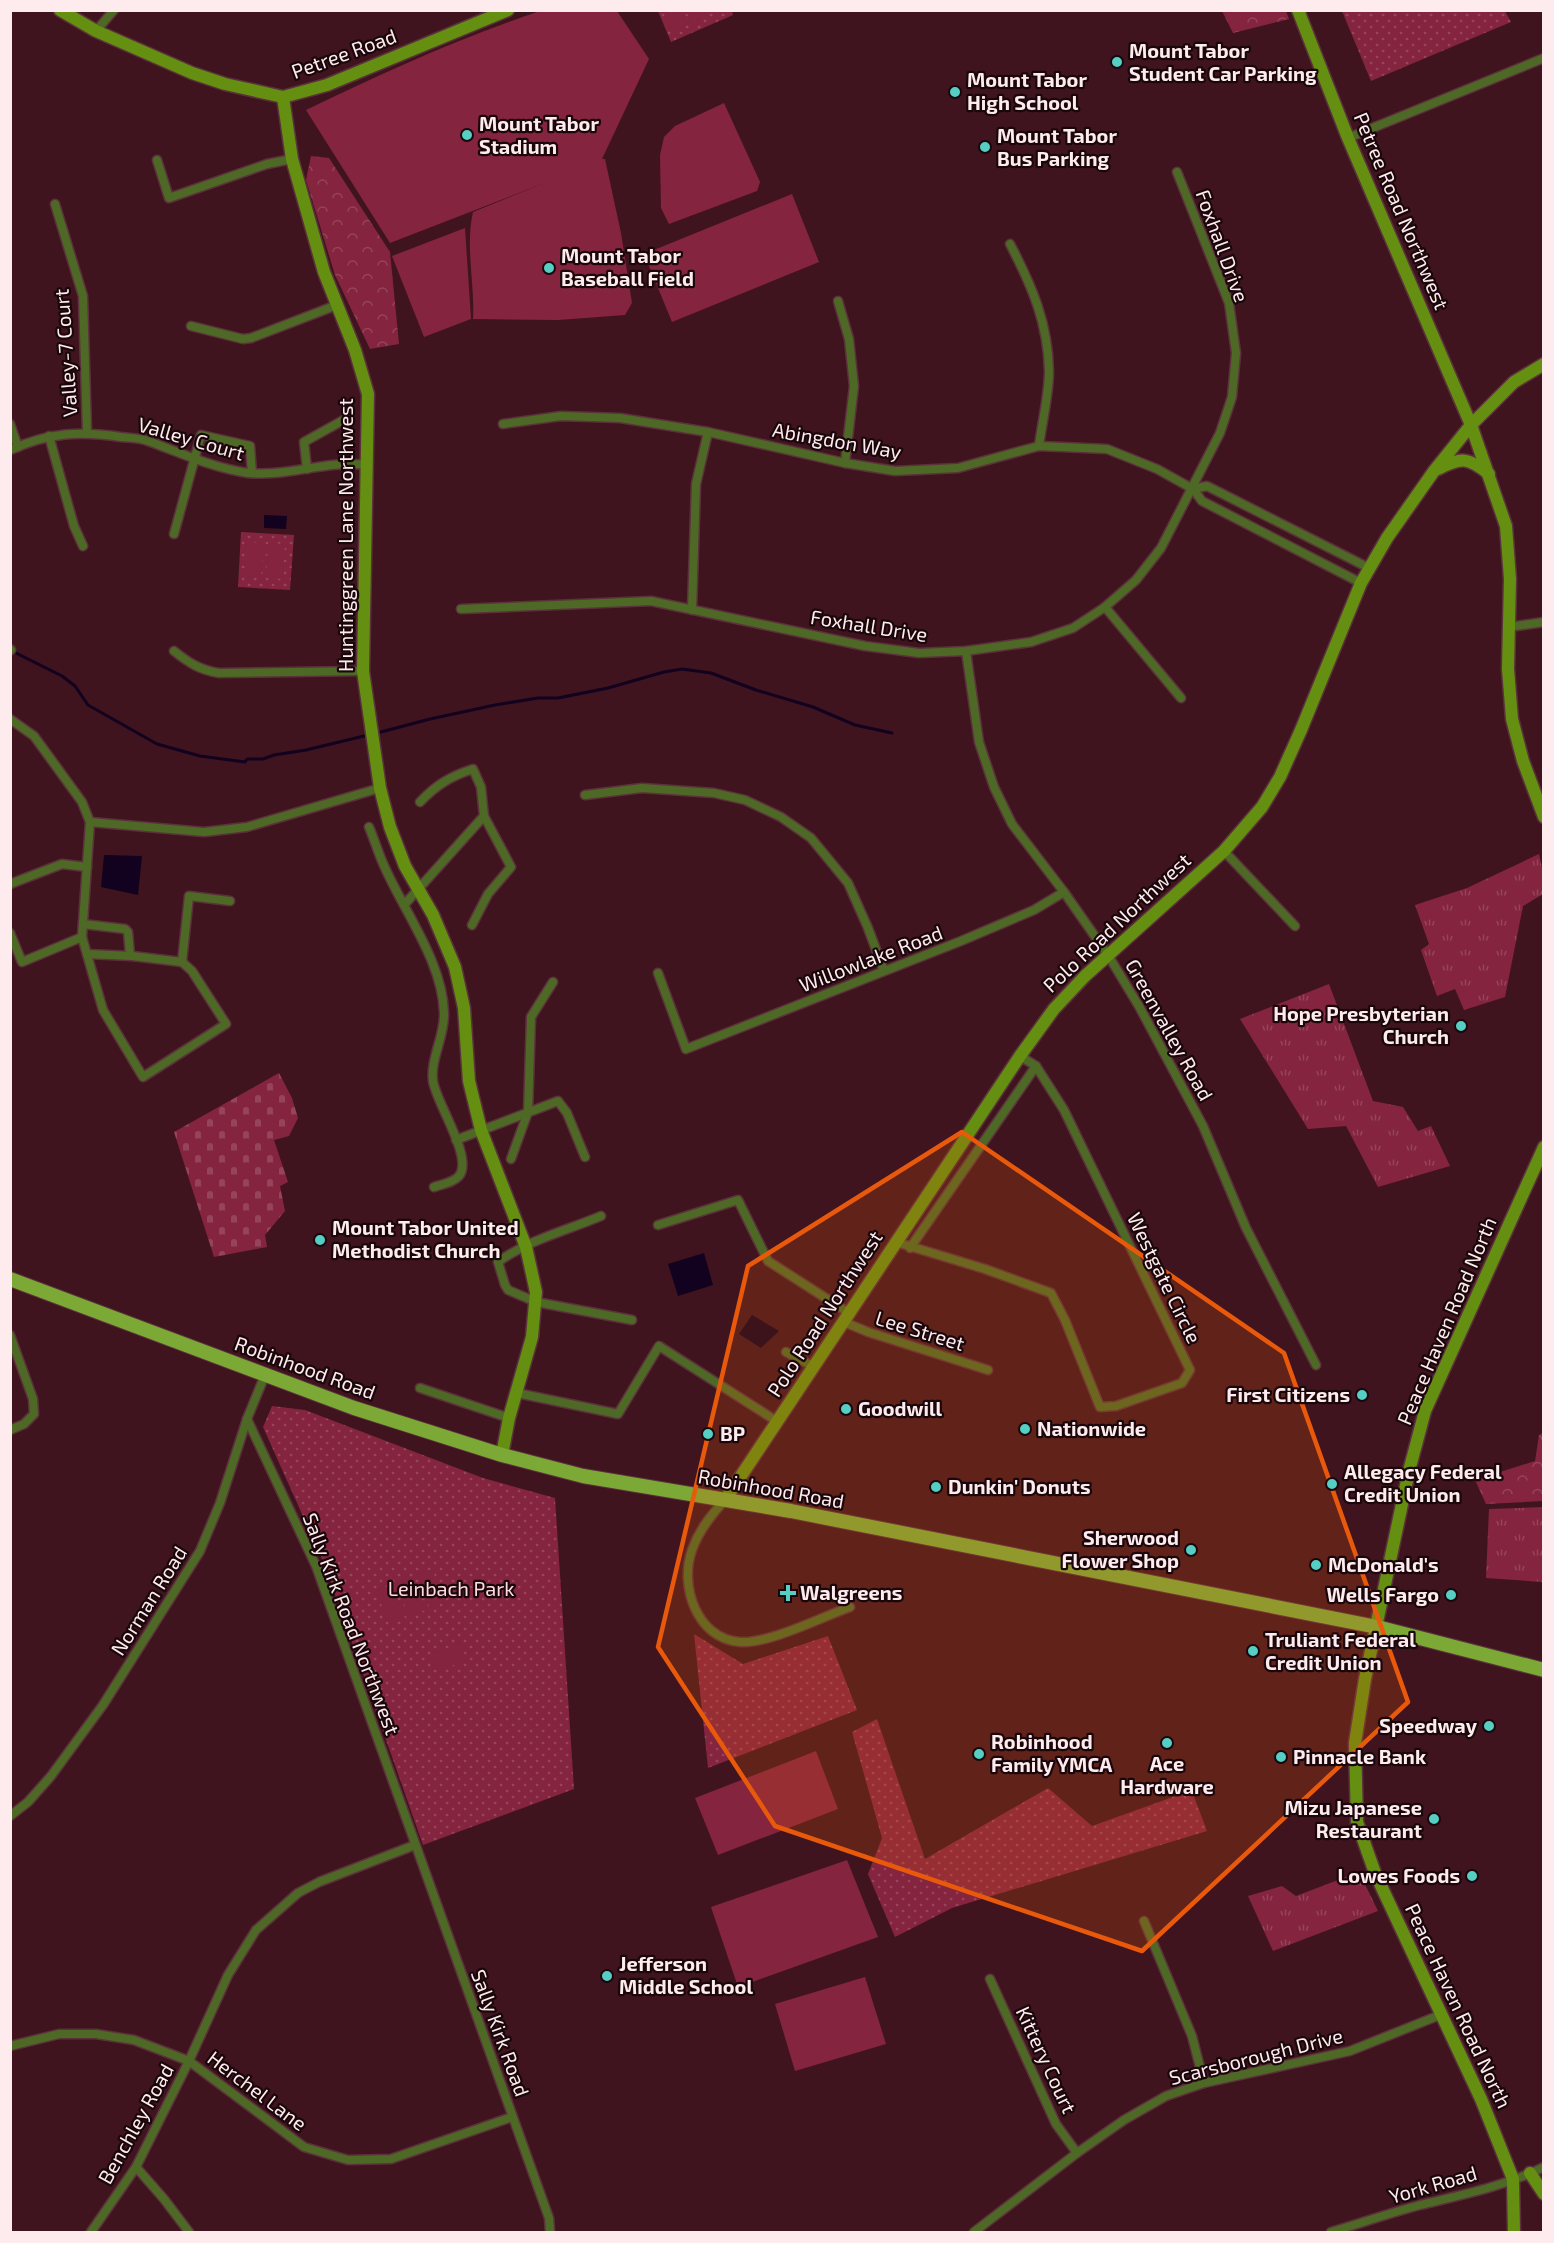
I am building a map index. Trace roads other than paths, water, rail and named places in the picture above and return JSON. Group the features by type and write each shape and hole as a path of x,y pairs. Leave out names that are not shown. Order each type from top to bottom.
{"main road":[{"name":"Robinhood Road","path":"10,1279 354,1408 502,1455 583,1476 724,1500 1377,1627 1544,1670"}],"street":[{"name":"Petree Road","path":"60,10 96,31 192,73 225,84 283,97 327,85 508,10"},
{"path":"96,31 114,10"},
{"name":"Petree Road Northwest","path":"1298,10 1348,138 1471,425"},
{"path":"1348,138 1544,58"},
{"name":"Huntinggreen Lane Northwest","path":"283,97 292,159 324,272 355,350 368,394 363,671 380,788 390,827 405,866 433,915 455,967 464,1008 469,1081 481,1131 526,1247 536,1292 532,1337 509,1418 502,1455"},
{"path":"157,160 169,198 267,164 292,159"},
{"name":"Foxhall Drive","path":"461,609 651,601 865,646 919,653 966,651 1031,642 1072,628 1105,607 1136,580 1161,548 1220,433 1232,397 1236,353 1229,303 1177,172"},
{"name":"Valley-7 Court","path":"55,204 83,296 87,432"},
{"path":"1010,243 1029,279 1044,324 1049,373 1039,446"},
{"path":"838,301 849,339 854,386 845,463"},
{"path":"191,326 243,339 251,338 337,305"},
{"name":"Polo Road Northwest","path":"724,1500 1020,1056 1062,1001 1108,955 1224,851 1256,815 1280,777 1361,583 1387,538 1434,471 1471,425 1514,382 1544,364"},
{"name":"Abingdon Way","path":"503,424 561,416 620,418 708,432 845,463 895,471 958,468 1039,446 1107,448 1157,469 1192,489 1202,501 1361,583"},
{"path":"307,469 304,442 349,417"},
{"path":"10,424 14,448"},
{"path":"1471,425 1506,526 1510,579 1508,669 1512,718 1523,761 1544,817"},
{"name":"Valley Court","path":"14,448 49,436 87,432 146,440 193,460 252,473 349,463 366,465"},
{"path":"692,610 696,484 708,432"},
{"path":"174,534 201,435 250,446 252,473"},
{"path":"49,436 74,526 83,546"},
{"path":"1434,471 1453,461 1463,460 1472,461 1490,476"},
{"name":"Abingdon Way","path":"1192,489 1207,486 1368,568"},
{"path":"1105,607 1181,698"},
{"path":"1509,627 1544,622"},
{"path":"174,651 204,671 219,673 363,671"},
{"name":"Greenvalley Road","path":"966,651 979,742 994,787 1012,824 1108,955 1140,1008 1203,1126 1246,1228 1316,1365"},
{"path":"10,719 34,736 82,802 90,822 82,938 103,1010 143,1077 226,1024 192,971 182,962 87,954"},
{"path":"420,802 432,788 454,775 473,769 481,787 484,816 511,867 488,894 472,925"},
{"path":"90,822 215,831 247,827 380,788"},
{"path":"585,795 642,788 714,793 745,800 781,818 810,838 848,883 884,971"},
{"path":"404,905 484,816"},
{"path":"369,827 385,869 425,944 441,992 445,1014 433,1082 463,1160 463,1168 459,1176 452,1181 434,1187"},
{"path":"1224,851 1295,926"},
{"path":"10,884 62,864 87,867"},
{"name":"Willowlake Road","path":"658,973 686,1048 1034,910 1064,892"},
{"path":"182,962 189,896 230,901"},
{"path":"83,924 125,929 128,932 130,956"},
{"path":"10,933 22,962 82,938"},
{"path":"511,1159 528,1112 531,1017 553,982"},
{"path":"910,1248 1036,1066 1020,1056"},
{"name":"Westgate Circle","path":"896,1242 986,1269 1051,1293 1065,1320 1100,1407 1116,1406 1182,1383 1190,1370 1064,1110 1036,1066"},
{"path":"456,1140 558,1101 567,1113 585,1158"},
{"name":"Peace Haven Road North","path":"1514,2232 1513,2179 1481,2099 1375,1873 1357,1822 1355,1743 1365,1679 1408,1471 1425,1411 1544,1147"},
{"name":"Lee Street","path":"658,1225 738,1200 768,1261 846,1318 868,1332 988,1370"},
{"path":"601,1216 526,1247 498,1262 508,1290 536,1302 632,1320"},
{"path":"10,1335 33,1399 34,1414 24,1424 10,1430"},
{"path":"517,1393 618,1413 659,1346 778,1422"},
{"path":"786,1352 814,1367"},
{"name":"Norman Road","path":"10,1816 28,1802 51,1776 103,1705 200,1551 220,1503 247,1419 266,1375"},
{"path":"420,1388 509,1418"},
{"name":"Sally Kirk Road Northwest","path":"247,1419 316,1566 415,1845"},
{"path":"724,1500 700,1532 692,1548 687,1570 695,1610 705,1625 716,1634 732,1641 755,1641 850,1607"},
{"name":"Benchley Road","path":"91,2232 136,2167 189,2061 228,1975 256,1930 298,1893 319,1882 415,1845"},
{"name":"Sally Kirk Road","path":"415,1845 549,2218 550,2232"},
{"path":"1144,1921 1192,2036 1204,2083"},
{"name":"Kittery Court","path":"990,1978 1052,2114 1077,2153"},
{"name":"Scarsborough Drive","path":"974,2232 1077,2153 1124,2120 1166,2096 1204,2083 1350,2050 1440,2015"},
{"name":"Herchel Lane","path":"10,2046 59,2034 96,2034 134,2040 189,2061 304,2147 348,2160 392,2159 512,2117"},
{"path":"136,2167 189,2232"},
{"name":"York Road","path":"1331,2232 1530,2174 1544,2167"},
{"path":"1530,2174 1544,2194"}],"waterway":[{"path":"12,651 62,676 75,686 88,705 157,744 200,756 245,762 247,759 263,759 364,736"},
{"path":"381,732 495,705 538,698 558,698 608,688 682,669 711,673 756,690 813,707 855,725 892,733"}],"place":[{"name":"Mount Tabor Student Car Parking","path":"1117,62"},
{"name":"Mount Tabor High School","path":"955,92"},
{"name":"Mount Tabor Stadium","path":"467,135"},
{"name":"Mount Tabor Bus Parking","path":"985,147"},
{"name":"Mount Tabor Baseball Field","path":"549,268"},
{"name":"Hope Presbyterian Church","path":"1461,1026"},
{"name":"Mount Tabor United Methodist Church","path":"320,1240"},
{"name":"First Citizens","path":"1362,1395"},
{"name":"Goodwill","path":"846,1409"},
{"name":"Nationwide","path":"1025,1429"},
{"name":"BP","path":"708,1434"},
{"name":"Allegacy Federal Credit Union","path":"1332,1484"},
{"name":"Dunkin' Donuts","path":"936,1487"},
{"name":"Sherwood Flower Shop","path":"1191,1550"},
{"name":"McDonald's","path":"1316,1565"},
{"name":"Walgreens","path":"788,1593"},
{"name":"Wells Fargo","path":"1451,1595"},
{"name":"Truliant Federal Credit Union","path":"1253,1651"},
{"name":"Speedway","path":"1489,1726"},
{"name":"Ace Hardware","path":"1167,1743"},
{"name":"Robinhood Family YMCA","path":"979,1754"},
{"name":"Pinnacle Bank","path":"1281,1757"},
{"name":"Mizu Japanese Restaurant","path":"1434,1819"},
{"name":"Lowes Foods","path":"1472,1876"},
{"name":"Jefferson Middle School","path":"607,1976"}],"park label":[{"name":"Leinbach Park","path":"451,1589"}]}
